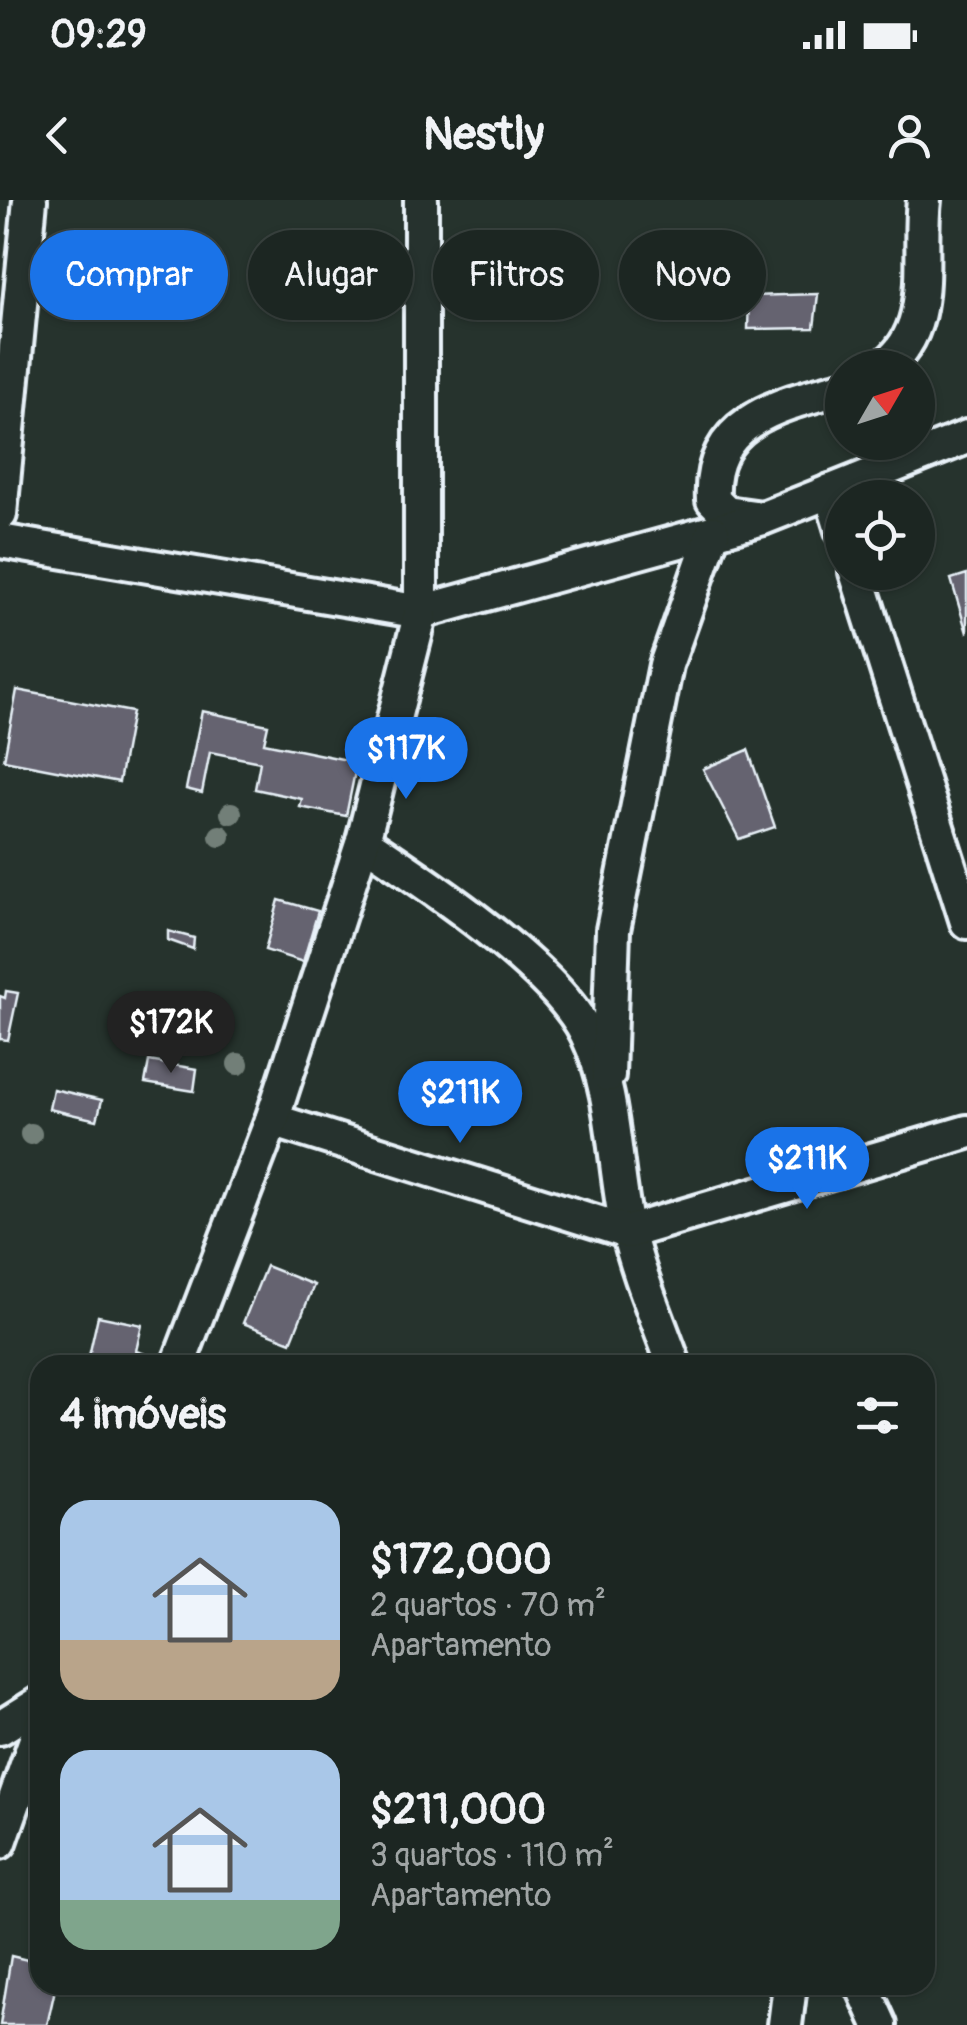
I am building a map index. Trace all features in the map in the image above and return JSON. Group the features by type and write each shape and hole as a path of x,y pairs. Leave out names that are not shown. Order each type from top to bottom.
{"street":[{"path":"0,514 30,200"},
{"path":"182,1355 272,1120 364,841 421,612 421,200"},
{"path":"901,350 915,326 926,262 924,200"},
{"path":"763,518 726,512 714,500 712,478 731,439 766,409 825,393"},
{"path":"860,480 967,437"},
{"path":"0,542 421,612 763,518 825,494"},
{"path":"671,1355 628,1232 614,1160 608,1089 614,930 666,665 713,532"},
{"path":"862,590 967,922"},
{"path":"364,841 532,966 586,1031 608,1089"},
{"path":"272,1120 628,1232 967,1132"},
{"path":"0,1728 30,1709"},
{"path":"0,1842 30,1756"},
{"path":"785,2025 789,1995"},
{"path":"866,1995 880,2025"}],"building":[{"path":"818,294 814,328 748,329 748,320 766,320 766,296"},
{"path":"967,574 967,633 951,579"},
{"path":"17,690 132,712 119,782 4,760"},
{"path":"202,711 268,725 264,743 357,762 346,816 300,807 302,799 255,789 260,762 210,752 202,793 186,789"},
{"path":"748,750 775,827 739,839 703,769"},
{"path":"279,900 318,911 303,962 265,950"},
{"path":"168,931 194,938 193,949 168,940"},
{"path":"6,991 18,993 8,1040 0,1039 0,996 5,998"},
{"path":"149,1061 197,1069 194,1091 145,1083"},
{"path":"53,1089 102,1100 97,1120 49,1109"},
{"path":"266,1266 314,1285 291,1342 243,1323"},
{"path":"98,1316 142,1325 136,1351 146,1355 89,1355"},
{"path":"11,1956 30,1961 30,1995 54,1995 47,2025 0,2025"}]}
